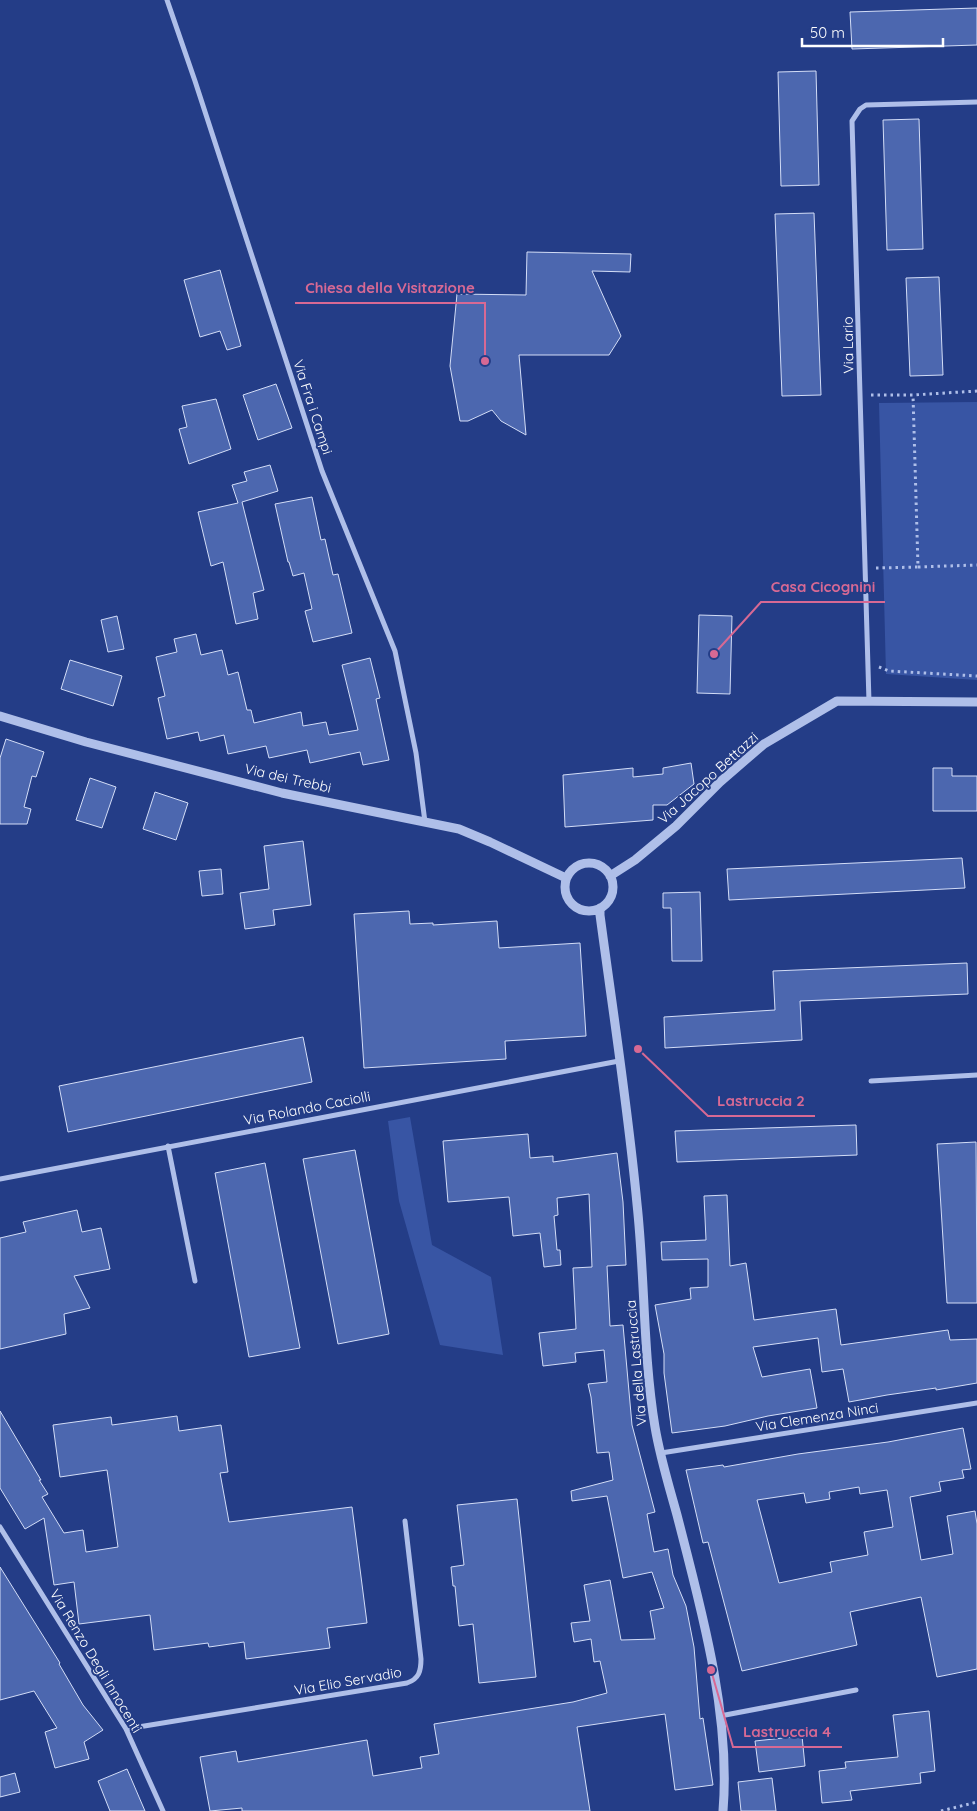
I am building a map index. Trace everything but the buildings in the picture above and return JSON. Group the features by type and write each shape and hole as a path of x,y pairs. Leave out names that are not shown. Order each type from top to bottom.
{"street":[{"name":"Via Fra i Campi","path":"167,0 322,471 394,651 416,754 425,822"},
{"name":"Via Lario","path":"869,702 852,121 860,109 866,105 977,102"},
{"name":"Via Jacopo Bettazzi","path":"610,876 635,860 676,826 720,782 764,744 837,701 977,702"},
{"name":"Via dei Trebbi","path":"0,716 86,742 282,793 459,829 566,878"},
{"path":"587,862 597,864 604,868 610,876 612,890 610,897 600,908 591,911 582,910 573,905 567,897 564,888 566,878 570,870 578,865 587,862"},
{"name":"Via della Lastruccia","path":"600,908 638,1205 648,1365 655,1425 710,1653 720,1716 724,1784 723,1811"},
{"name":"Via Rolando Caciolli","path":"0,1179 619,1061"},
{"path":"871,1081 977,1075"},
{"path":"168,1146 195,1281"},
{"name":"Via Clemenza Ninci","path":"661,1453 977,1403"},
{"name":"Via Elio Servadio","path":"126,1729 413,1681 421,1669 422,1659 405,1522"},
{"name":"Via Renzo Degli Innocenti","path":"0,1527 126,1729 163,1811"},
{"path":"720,1716 856,1690"}],"path":[{"path":"860,395 913,395 977,391"},
{"path":"913,395 918,567"},
{"path":"872,568 977,565"},
{"path":"876,661 879,668 889,671 977,676"},
{"path":"941,1811 977,1802"}],"shaded area":[{"path":"977,402 977,680 886,674 879,403"},
{"path":"410,1117 432,1245 491,1277 503,1355 440,1345 399,1201 388,1121"}],"place":[{"name":"Chiesa della Visitazione","path":"485,361"},
{"name":"Casa Cicognini","path":"714,654"},
{"name":"Lastruccia 2","path":"638,1049"},
{"name":"Lastruccia 4","path":"711,1670"}]}
